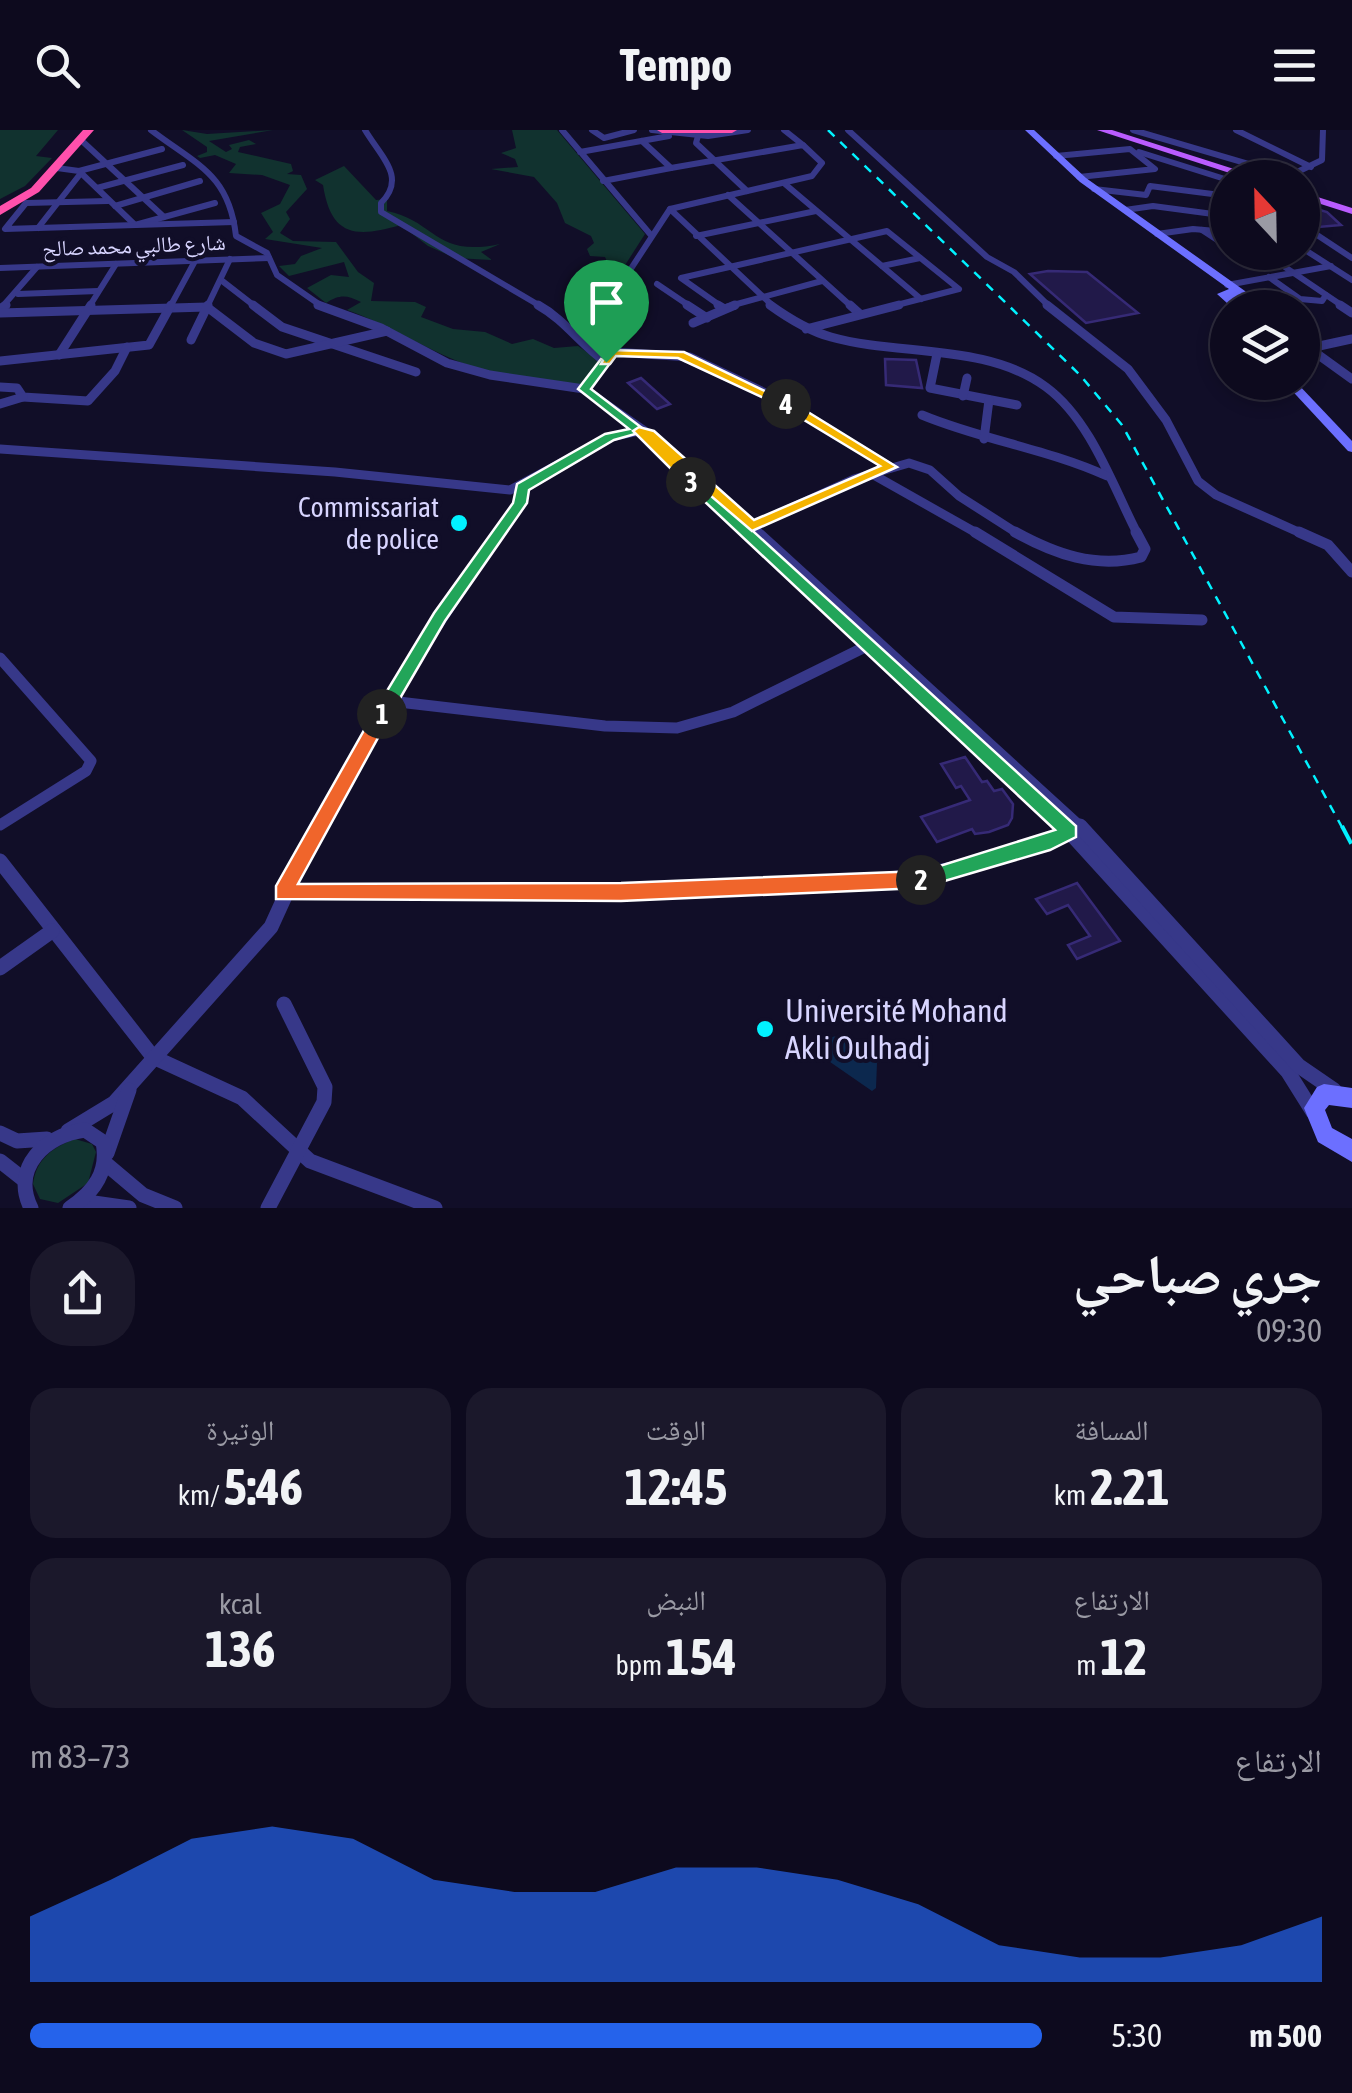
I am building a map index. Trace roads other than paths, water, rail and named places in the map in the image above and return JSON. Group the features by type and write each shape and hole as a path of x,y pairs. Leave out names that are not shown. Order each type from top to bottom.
{"highway":[{"path":"662,130 732,130"},
{"path":"680,132 710,130"},
{"path":"0,209 26,197 56,168 74,164 85,137"},
{"path":"0,209 85,137"}],"main road":[{"path":"1029,130 1078,176 1226,290"},
{"path":"1090,130 1210,167"},
{"path":"1102,130 1210,164"},
{"path":"1320,199 1352,209"},
{"path":"1306,400 1352,448"},
{"path":"1314,400 1352,439"},
{"path":"1347,1095 1319,1097 1315,1115 1325,1135 1349,1151"}],"street":[{"path":"150,130 219,182 232,203 236,236 269,258 277,275 320,306 387,331 467,370 584,389 639,431 1070,832 1288,1072 1315,1115"},
{"path":"364,130 394,180 394,190 381,203 381,212 560,316 584,348 606,362"},
{"path":"565,130 650,234"},
{"path":"592,130 604,138 627,131"},
{"path":"652,130 698,136 748,130"},
{"path":"584,389 613,352 614,299 650,234 670,209 785,184 814,175 822,168 820,159 784,130"},
{"path":"848,130 986,257 1014,272 1055,314 1128,369 1166,420 1198,481 1216,495 1328,545 1352,572"},
{"path":"1133,130 1230,160"},
{"path":"1236,130 1297,160"},
{"path":"1320,161 1323,130"},
{"path":"580,152 680,132"},
{"path":"698,136 696,143 746,192"},
{"path":"85,137 164,217"},
{"path":"642,141 671,168"},
{"path":"603,181 803,145"},
{"path":"74,164 108,163 162,149"},
{"path":"1056,156 1130,149 1210,174"},
{"path":"1130,149 1155,169"},
{"path":"814,175 807,164 820,159"},
{"path":"74,164 135,225"},
{"path":"38,228 57,202 74,164"},
{"path":"96,188 183,165"},
{"path":"1078,176 1155,169"},
{"path":"1094,189 1146,195 1155,169"},
{"path":"200,182 111,204 26,203 5,229 234,222"},
{"path":"785,184 921,299"},
{"path":"1150,186 1210,194"},
{"path":"728,195 860,314"},
{"path":"135,225 215,203"},
{"path":"1125,210 1153,206 1210,214"},
{"path":"670,209 757,297 806,329 1009,368 1055,394 1101,453 1106,476 1145,549 1141,557 1111,566 1080,561 1005,523 960,496 925,467 910,463 872,474 752,526"},
{"path":"696,236 816,211"},
{"path":"1201,229 1210,235"},
{"path":"1157,234 1210,230"},
{"path":"723,308 681,278 886,231 959,289 806,329"},
{"path":"1320,236 1352,258"},
{"name":"شارع طالبي محمد صالح","path":"0,268 269,258"},
{"path":"882,266 920,258"},
{"path":"191,340 230,259"},
{"path":"1320,259 1352,280"},
{"path":"0,361 149,345 195,261"},
{"path":"59,355 116,264"},
{"path":"0,311 18,294 36,266"},
{"path":"1251,290 1268,278 1331,266"},
{"path":"1290,270 1352,313"},
{"path":"1268,278 1309,302 1322,301 1326,295"},
{"path":"221,280 282,327 416,372"},
{"path":"693,323 723,308 822,281"},
{"path":"657,284 707,318"},
{"path":"18,294 98,291"},
{"path":"0,311 207,308 270,349 293,354 387,331"},
{"path":"1320,343 1352,339"},
{"path":"0,404 22,396 88,400 115,372 127,347"},
{"path":"613,352 690,357 780,400 890,467"},
{"path":"937,354 930,388 1017,405"},
{"path":"1320,355 1352,379"},
{"path":"963,396 967,378"},
{"path":"0,387 17,388 22,396"},
{"path":"984,440 990,400"},
{"path":"922,415 984,440 1074,461 1106,476"},
{"path":"0,449 335,472 498,490 522,488 610,437 639,431 650,434 1085,831 1298,1066 1347,1095"},
{"path":"872,474 1055,577 1114,617 1202,620"},
{"path":"25,1197 35,1155 62,1134 96,1117 131,1086 261,940 278,913 283,892 390,701 440,617 520,503 522,488"},
{"path":"390,701 604,726 677,728 734,712 868,645"},
{"path":"0,658 91,761 86,771 0,826"},
{"path":"0,683 14,675"},
{"path":"283,892 621,892 875,885 950,874 1070,832"},
{"path":"0,861 153,1057 242,1098 297,1152 435,1208"},
{"path":"0,968 52,931"},
{"path":"268,1208 324,1102 325,1087 284,1004"},
{"path":"73,1206 97,1184 131,1086"},
{"path":"0,1133 36,1142 85,1130 98,1136 106,1160 142,1195 175,1208"},
{"path":"0,1161 25,1197"},
{"path":"73,1206 129,1208"}],"water":[{"path":"842,1035 861,1045 895,1042 898,1054 877,1063 876,1088 872,1091 820,1055 822,1039"}],"railway":[{"path":"828,130 1080,375 1122,425 1343,829"},
{"path":"1342,826 1352,845"}],"place":[{"name":"Commissariat de police","path":"459,523"},
{"name":"Université Mohand Akli Oulhadj","path":"765,1029"}]}
